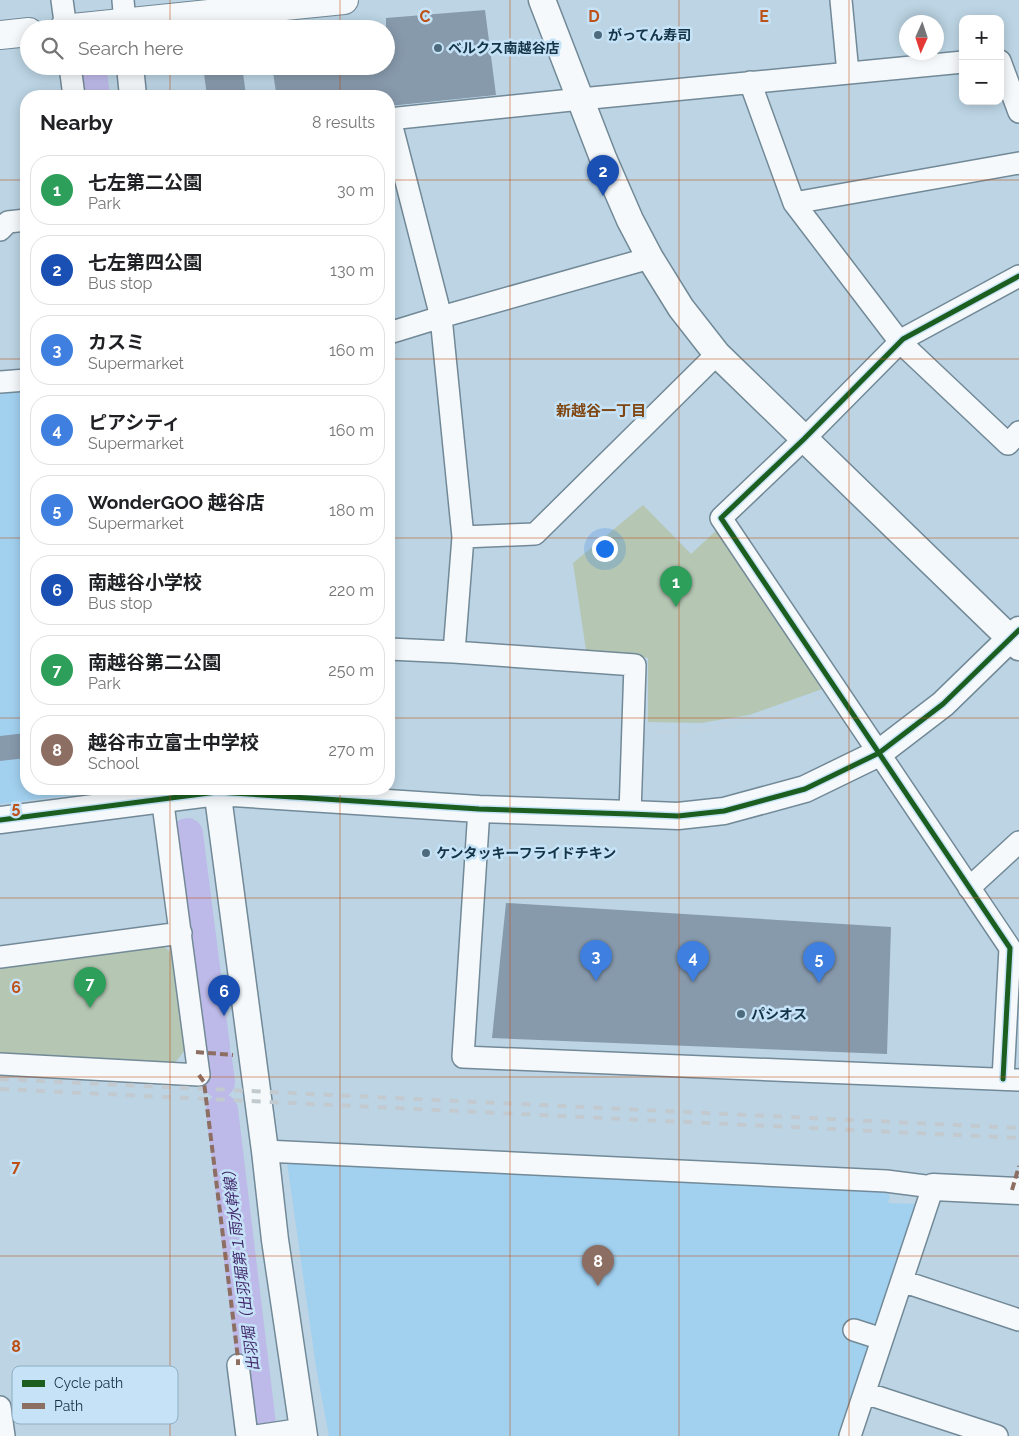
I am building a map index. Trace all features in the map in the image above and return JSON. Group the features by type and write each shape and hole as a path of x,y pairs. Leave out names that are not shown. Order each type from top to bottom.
{"main road":[{"path":"109,20 124,17 344,0"},
{"path":"0,35 20,33"}],"street":[{"path":"62,0 64,20"},
{"path":"286,795 479,809 678,816 724,810 805,790 879,753 943,704 1016,639 804,439 717,354 681,308 650,258 630,220 607,167 542,0"},
{"path":"841,0 848,73"},
{"path":"1004,59 1019,56"},
{"path":"395,118 959,62"},
{"path":"1004,71 1019,112"},
{"path":"71,75 73,90"},
{"path":"131,75 133,90"},
{"path":"750,82 794,203 900,342 1008,444 1019,432"},
{"path":"395,142 441,317 462,537 454,652"},
{"path":"794,203 1019,163"},
{"path":"0,230 8,222 20,221"},
{"path":"395,331 650,258"},
{"path":"479,809 463,1056 1011,1079 1010,948 721,518 804,439 903,339 1019,276"},
{"path":"462,537 535,534 717,354"},
{"path":"0,382 20,380"},
{"path":"395,648 635,665 630,814"},
{"path":"0,820 156,795"},
{"path":"0,1064 200,1075 162,795"},
{"path":"218,795 275,1240 303,1433 266,1435"},
{"path":"970,888 1019,842"},
{"path":"0,957 181,933"},
{"path":"265,1151 886,1181 933,1187 1019,1191"},
{"path":"850,1436 933,1187"},
{"path":"902,1281 1019,1320"},
{"path":"854,1330 882,1339"},
{"path":"238,1365 247,1436"},
{"path":"865,1393 997,1436"},
{"path":"0,1406 4,1436"}],"path":[{"path":"651,742 652,732 700,730 748,720 828,693"}],"shaded area":[{"path":"20,391 20,795 71,795 0,804 0,393"},
{"path":"287,1162 883,1190 890,1196 888,1203 918,1204 841,1436 329,1436 316,1367"}],"green space":[{"path":"643,505 691,554 720,527 825,688 749,715 701,723 648,722 648,658 586,650 573,563"},
{"path":"162,945 174,955 185,1050 174,1064 0,1055 0,965"}],"building":[{"name":"ベルクス南越谷店","path":"485,10 496,95 395,105 395,90 276,90 273,75 395,75 395,20 386,20 386,18"},
{"path":"204,75 243,75 245,90 206,90"},
{"path":"20,734 20,759 0,761 0,736"},
{"path":"506,903 891,927 887,1054 492,1038"}],"waterway":[{"name":"出羽堀（出羽堀第１雨水幹線）","path":"91,75 93,90"},
{"name":"出羽堀（出羽堀第１雨水幹線）","path":"187,834 214,1047"},
{"name":"出羽堀（出羽堀第１雨水幹線）","path":"216,1059 219,1082"},
{"name":"出羽堀（出羽堀第１雨水幹線）","path":"222,1110 260,1425"}],"railway":[{"path":"0,1079 1019,1128"},
{"path":"0,1089 1019,1138"}],"marked path":[{"path":"196,1052 233,1055"},
{"path":"199,1075 204,1082 238,1365"},
{"path":"1012,1190 1019,1166"}],"cycle path":[{"path":"1003,1079 1010,948 721,518 804,439 903,339 1019,276"},
{"path":"263,795 479,809 678,816 724,811 805,789 879,753 943,704 1019,630"},
{"path":"0,820 194,795"}],"place":[{"name":"がってん寿司","path":"598,35"},
{"name":"ベルクス南越谷店","path":"438,48"},
{"name":"七左第四公園","path":"603,196"},
{"name":"七左第二公園","path":"676,607"},
{"name":"ケンタッキーフライドチキン","path":"426,853"},
{"name":"カスミ","path":"596,981"},
{"name":"ピアシティ","path":"693,982"},
{"name":"WonderGOO 越谷店","path":"819,983"},
{"name":"南越谷第二公園","path":"90,1008"},
{"name":"パシオス","path":"741,1014"},
{"name":"南越谷小学校","path":"224,1016"},
{"name":"越谷市立富士中学校","path":"598,1286"}],"district":[{"name":"新越谷一丁目","path":"601,411"}]}
